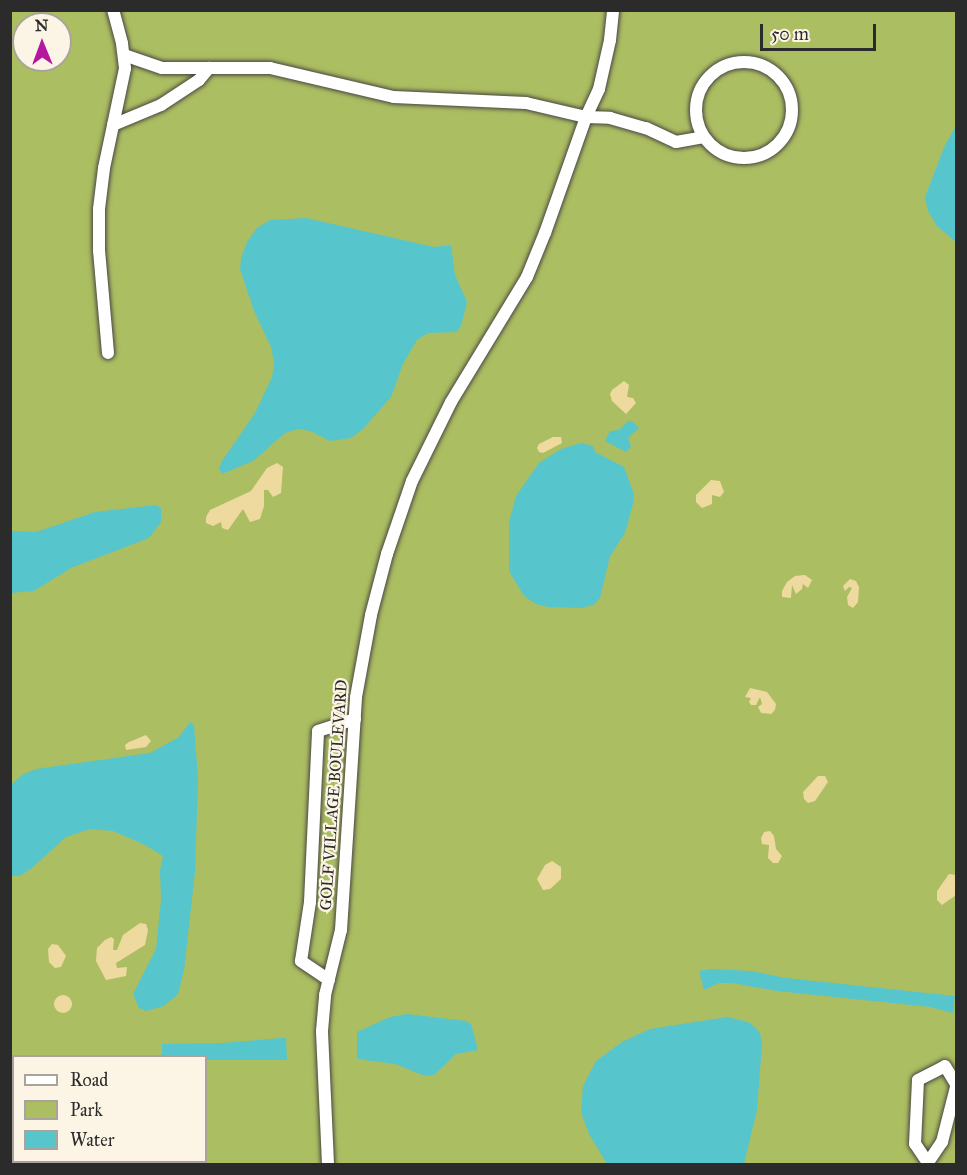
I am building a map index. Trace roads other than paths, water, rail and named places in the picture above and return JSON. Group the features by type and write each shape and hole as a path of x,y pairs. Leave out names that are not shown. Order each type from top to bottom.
{"street":[{"path":"108,353 99,250 99,209 123,80 124,55 113,10"},
{"name":"GOLF VILLAGE BOULEVARD","path":"328,1164 322,1031 329,980 340,930 354,718 371,615 387,554 412,481 451,402 527,277 545,233 586,117 599,89 610,40 613,10"},
{"path":"124,55 162,68 281,69 394,97 526,103 586,117 610,118 646,128 676,142 704,137"},
{"path":"735,63 754,63 772,71 785,84 792,101 792,120 784,137 771,151 753,158 735,157 717,150 704,137 697,119 697,101 704,83 718,70 735,63"},
{"path":"113,125 161,105 199,80 209,68"},
{"path":"329,980 301,961 310,902 318,731 354,718"},
{"path":"945,1066 957,1086 942,1142 927,1164 915,1144 918,1080 945,1066"}],"water":[{"path":"956,126 956,242 937,226 928,211 925,197 945,145"},
{"path":"306,218 434,247 451,245 455,275 467,302 461,326 457,332 428,333 417,340 403,364 391,397 363,429 351,438 330,441 310,431 298,429 285,433 253,461 222,474 219,468 222,461 255,413 272,377 274,363 271,347 254,311 240,269 241,258 247,242 257,228 270,220"},
{"path":"628,421 632,421 639,428 628,438 631,447 626,452 605,441 610,431 619,430"},
{"path":"581,443 593,446 595,452 624,467 634,494 633,504 625,533 610,556 600,598 593,605 582,608 548,607 536,604 524,596 509,571 509,522 516,496 539,463 561,449"},
{"path":"156,505 161,508 161,522 149,538 71,568 34,591 11,593 11,531 36,532 95,512"},
{"path":"190,722 194,725 198,778 195,872 184,970 178,994 164,1006 146,1011 139,1008 133,994 156,949 161,900 160,870 163,856 113,831 90,829 66,837 32,868 20,876 11,876 11,785 22,775 36,769 150,753 179,737"},
{"path":"711,969 751,971 786,978 955,996 953,1013 930,1007 777,991 732,983 719,983 704,990 699,971"},
{"path":"407,1014 466,1021 471,1024 478,1050 456,1054 434,1075 425,1076 395,1064 357,1059 357,1032 390,1017"},
{"path":"727,1017 748,1022 755,1027 760,1033 762,1044 757,1110 744,1164 607,1164 589,1134 581,1112 583,1086 596,1061 622,1042 650,1029"},
{"path":"286,1038 287,1060 207,1060 207,1055 162,1055 162,1044 222,1043"}]}
